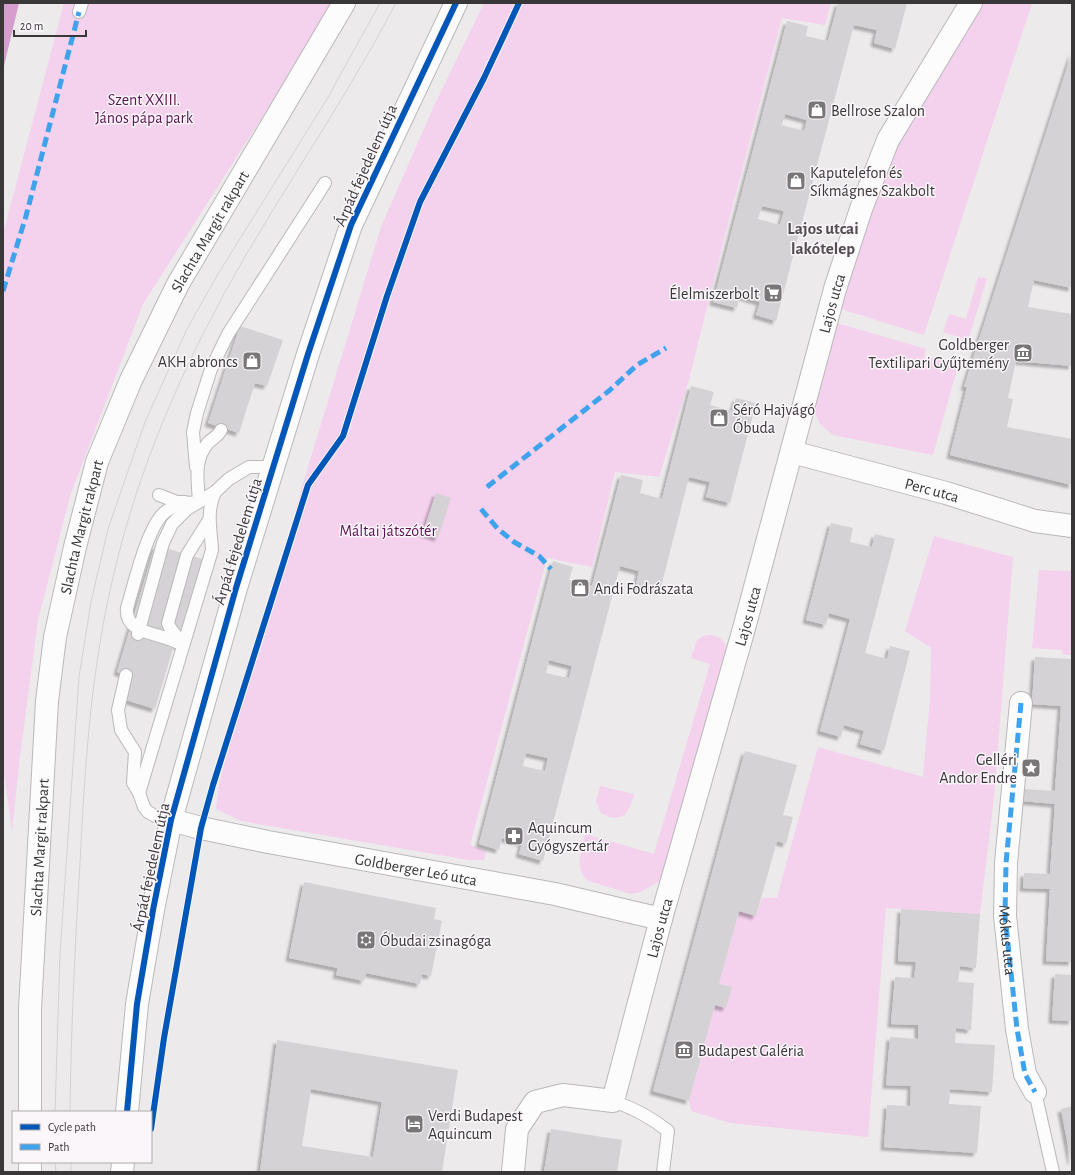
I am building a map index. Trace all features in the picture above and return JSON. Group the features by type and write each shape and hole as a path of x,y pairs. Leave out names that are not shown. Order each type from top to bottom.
{"street":[{"name":"Slachta Margit rakpart","path":"30,1111 30,1009 47,701 55,637 75,547 97,462 131,380 178,284 344,3"},
{"name":"Árpád fejedelem útja","path":"128,1111 137,1004 153,910 171,820 236,588 308,354 352,225 456,3"},
{"name":"Lajos utca","path":"613,1101 661,920 718,720 838,282 864,202 888,140 971,3"},
{"name":"Perc utca","path":"792,452 946,493 1035,521 1072,526"},
{"name":"Mókus utca","path":"1020,702 1006,863 1005,916 1017,1029 1026,1074 1035,1092"},
{"name":"Goldberger Leó utca","path":"171,820 201,828 261,840 555,894 661,920"},
{"path":"513,1172 517,1129 535,1102 563,1096 613,1101"}],"lane":[{"path":"199,502 193,432 197,413 212,369 228,334 325,183"},
{"path":"196,467 208,444 217,437 221,430"},
{"path":"139,632 163,543 172,524 187,509 215,492 228,479 249,467 274,468"},
{"path":"139,793 182,645 212,550 209,520 210,503 215,492"},
{"path":"159,495 177,502 199,502"},
{"path":"182,645 176,641 139,632 128,623 126,617 127,608 154,526 164,512 186,502"},
{"path":"182,645 178,636 169,628 168,623 187,555 209,520"},
{"path":"126,675 118,710 121,730 135,752 133,783 148,812 155,816 171,820"},
{"name":"Mókus utca","path":"1035,1092 1053,1172"},
{"path":"613,1101 630,1107 656,1120 668,1131 663,1172"}],"green space":[{"name":"Szent XXIII. János pápa park","path":"64,3 335,3 143,304 70,496 38,620 20,756 12,832 3,766 3,234"},
{"name":"Máltai játszótér","path":"484,3 831,3 825,25 782,18 726,231 689,380 659,477 615,472 592,567 547,558 470,845 486,851 484,860 469,860 241,821 216,809 220,779 278,578 301,490 381,227 433,108"},
{"path":"978,3 1032,3 924,335 841,309 872,208 899,139"},
{"path":"978,277 987,279 968,340 943,332 949,314 966,319"},
{"path":"837,323 926,349 924,357 958,365 933,455 833,435 821,425 814,412"},
{"path":"934,536 1013,557 994,797 980,914 886,908 868,1137 730,1123 691,1111 689,1101 715,1005 726,1008 731,987 719,984 739,911 756,916 762,898 777,898 818,747 934,780 923,776 930,698 931,648 905,631"},
{"path":"1039,570 1072,571 1072,655 1062,654 1062,650 1032,648"},
{"path":"711,635 722,639 727,649 660,881 640,892 631,894 589,881 581,872 580,866 585,834 654,854 710,664 691,658 697,640 704,636"},
{"path":"600,786 634,794 630,807 624,815 614,818 601,813 596,802"}],"shaded area":[{"path":"3,3 19,3 3,70"}],"building":[{"path":"838,3 907,3 895,49 874,43 877,30 854,25 776,321 756,315 760,302 740,296 737,308 713,302 787,21 808,26 806,36 828,41","holes":["785,114 807,120 804,131 782,125","762,206 784,211 780,225 758,219"]},
{"path":"1072,52 1072,288 1034,280 1028,307 1072,314 1072,366 1016,361 1008,398 1013,399 1007,427 1072,439 1072,485 950,455 967,387 964,387"},
{"name":"AKH abroncs","path":"240,326 283,340 267,386 255,383 239,433 208,423"},
{"path":"691,386 714,392 710,405 732,411 736,398 756,403 730,503 706,497 710,482 689,477 660,591 636,585 639,571 620,566 543,861 519,854 522,843 502,838 499,850 479,844 553,561 573,567 569,580 592,586 621,475 643,480 640,493 662,499","holes":["549,660 572,666 569,678 546,673","526,753 548,758 545,771 523,766"]},
{"path":"436,493 451,498 438,538 423,533"},
{"path":"831,523 853,528 850,542 872,547 875,534 895,539 865,653 887,659 890,646 910,651 884,751 860,744 864,731 844,725 841,737 820,731 850,619 829,613 826,625 806,620"},
{"path":"155,545 213,562 187,648 174,645 155,709 126,700 132,677 117,672"},
{"path":"1035,657 1072,659 1072,962 1046,961 1050,889 1023,888 1024,873 1050,874 1055,804 1022,801 1023,789 1055,791 1061,706 1032,704"},
{"path":"745,751 797,765 783,815 793,817 786,844 777,841 756,916 739,911 719,984 732,987 726,1008 715,1005 689,1101 653,1091"},
{"name":"Óbudai zsinagóga","path":"304,882 436,908 434,919 442,921 431,976 422,974 420,984 366,973 364,981 336,975 338,968 289,958"},
{"path":"901,909 980,914 976,968 960,966 958,982 974,983 971,1030 956,1028 955,1043 995,1045 992,1092 950,1089 949,1104 981,1106 977,1153 884,1147 887,1105 910,1106 911,1086 886,1085 890,1037 918,1039 918,1025 891,1024 895,977 914,978 916,962 898,961"},
{"path":"1055,974 1072,975 1072,1021 1052,1020"},
{"name":"Verdi Budapest Aquincum","path":"277,1040 458,1070 442,1172 260,1172","holes":["311,1089 382,1102 373,1157 302,1146"]},
{"path":"1072,1106 1072,1161 1071,1161 1061,1109"},
{"path":"551,1129 622,1140 617,1172 544,1172"}],"tram line":[{"path":"55,1111 60,954 79,677 91,602 108,529 145,422 187,329 218,274 327,99 380,3"},
{"path":"70,1111 76,925 90,715 100,642 107,605 131,509 175,392 224,293 248,251 349,87 396,3"},
{"path":"55,1163 56,1172"},
{"path":"71,1163 71,1172"}],"marked path":[{"path":"3,291 26,216 79,12"},
{"path":"487,487 610,390 637,365 666,348"},
{"path":"481,509 498,529 514,542 539,556 551,569"},
{"path":"1021,703 1006,863 1005,916 1017,1029 1025,1074 1035,1092"}],"cycle path":[{"path":"127,1111 137,1004 153,910 171,820 236,588 308,354 351,225 456,3"},
{"path":"152,1122 164,1038 201,828 213,785 308,485 343,436 387,296 420,202 484,78 519,3"}],"place":[{"name":"Bellrose Szalon","path":"817,110"},
{"name":"Kaputelefon és Síkmágnes Szakbolt","path":"796,181"},
{"name":"Élelmiszerbolt","path":"773,293"},
{"name":"Goldberger Textilipari Gyűjtemény","path":"1023,353"},
{"name":"AKH abroncs","path":"252,361"},
{"name":"Séró Hajvágó Óbuda","path":"719,418"},
{"name":"Andi Fodrászata","path":"580,588"},
{"name":"Gelléri Andor Endre","path":"1031,768"},
{"name":"Aquincum Gyógyszertár","path":"514,836"},
{"name":"Óbudai zsinagóga","path":"366,940"},
{"name":"Budapest Galéria","path":"684,1050"},
{"name":"Verdi Budapest Aquincum","path":"414,1124"}],"district":[{"name":"Lajos utcai lakótelep","path":"823,238"}]}
